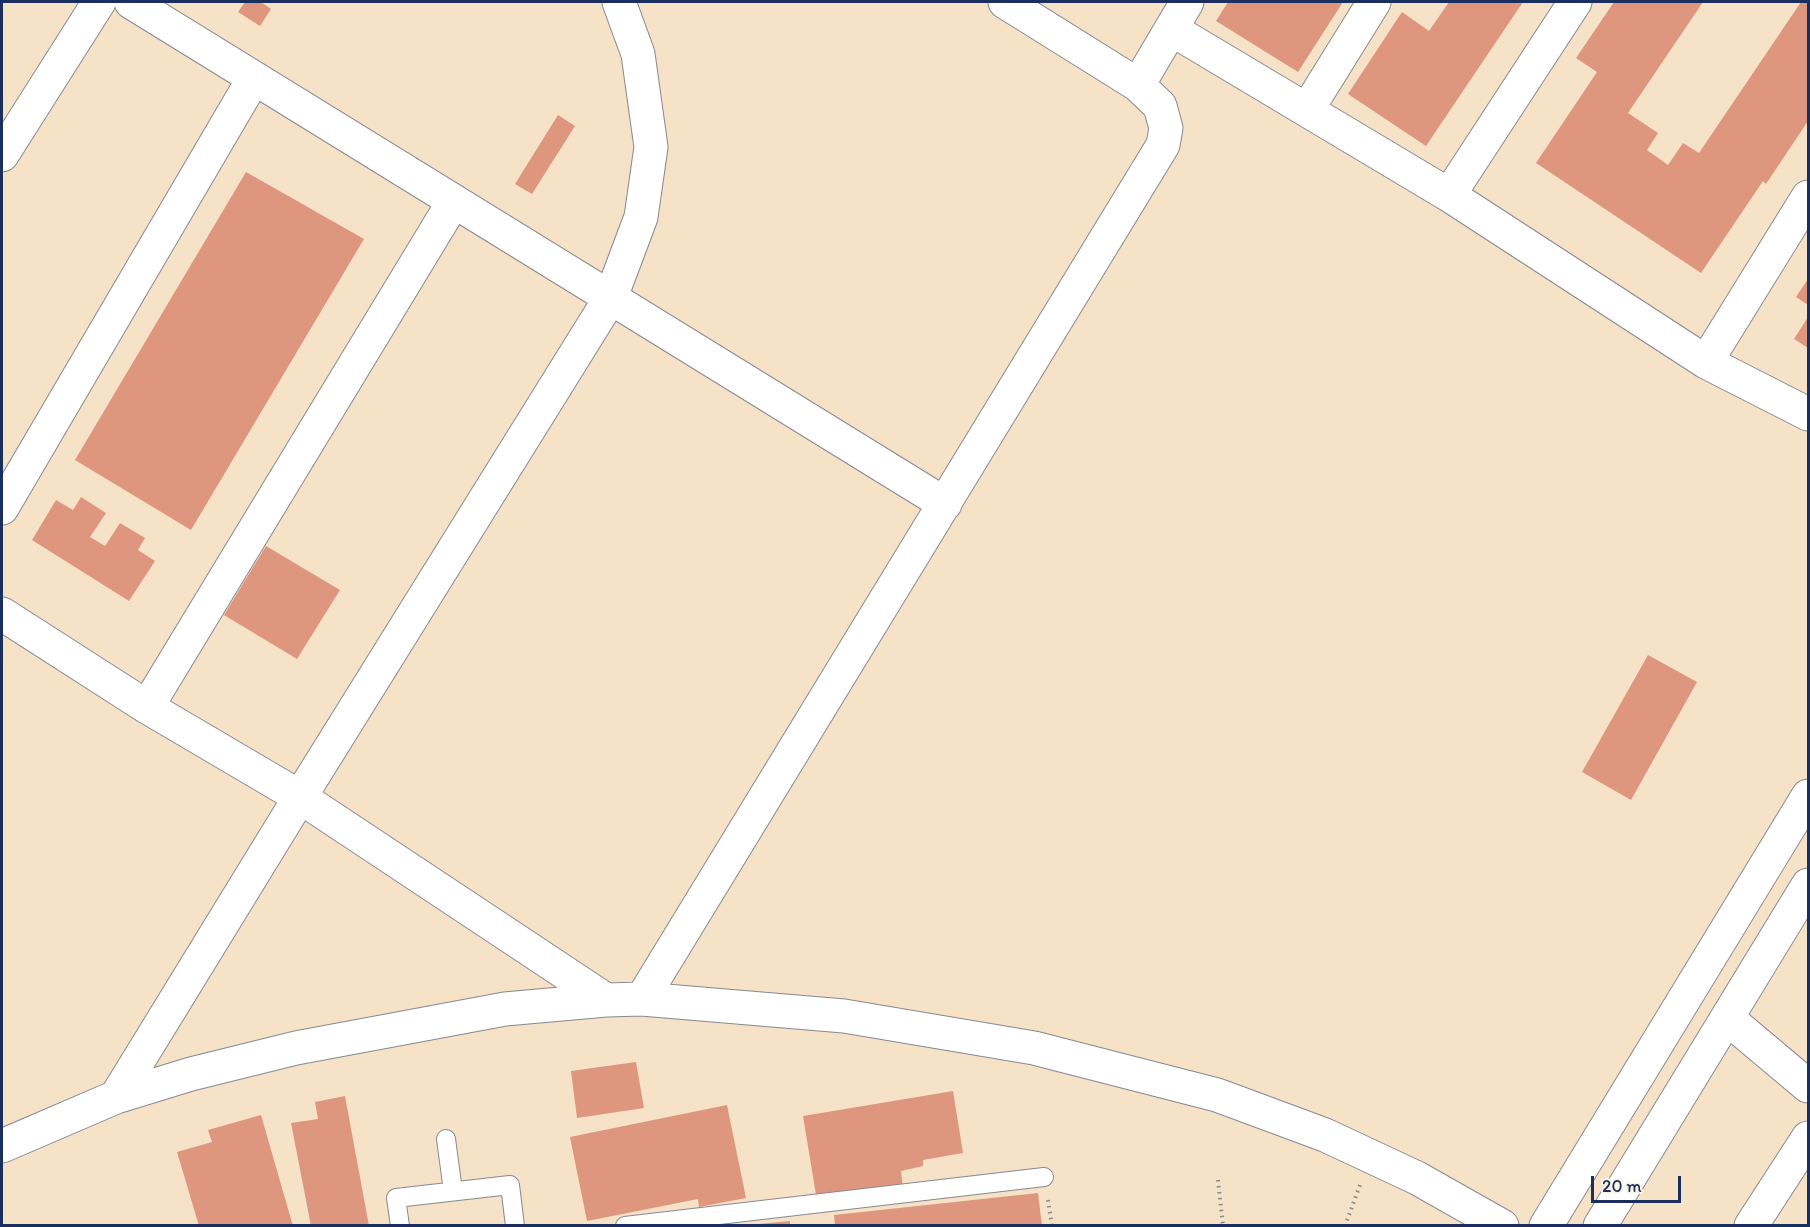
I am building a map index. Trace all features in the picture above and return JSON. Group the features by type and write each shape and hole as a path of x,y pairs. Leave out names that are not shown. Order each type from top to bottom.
{"street":[{"path":"2,155 99,2"},
{"path":"131,2 945,504"},
{"path":"116,1097 611,297 641,217 651,147 638,54 619,2"},
{"path":"642,999 1163,145 1166,128 1161,106 1138,85 1038,11 1005,2"},
{"path":"1138,85 1187,2"},
{"path":"1307,110 1374,2"},
{"path":"1449,195 1575,2"},
{"path":"1171,29 1449,195 1706,362 1809,414"},
{"path":"2,508 254,78"},
{"path":"1706,362 1809,196"},
{"path":"147,707 454,201"},
{"path":"2,614 147,707 300,797 606,1000"},
{"path":"1546,1226 1809,796"},
{"path":"1600,1226 1809,885"},
{"path":"2,1146 116,1097 191,1074 296,1048 505,1009 642,999 844,1016 1034,1048 1217,1095 1325,1135 1417,1178 1502,1226"},
{"path":"1727,1018 1809,1086"},
{"path":"1751,1226 1809,1137"}],"lane":[{"path":"446,1139 453,1191"},
{"path":"625,1226 1044,1176"},
{"path":"400,1226 396,1198 510,1185 515,1226"}],"path":[{"path":"1346,1226 1370,1156"},
{"path":"1218,1180 1223,1226"}],"building":[{"path":"245,2 261,2 271,9 260,26 238,12"},
{"path":"1228,2 1343,2 1298,72 1216,21"},
{"path":"1449,2 1523,2 1426,146 1348,94 1402,12 1429,31"},
{"path":"1614,2 1703,2 1628,113 1658,133 1647,150 1668,165 1683,143 1699,153 1801,2 1808,2 1808,121 1766,184 1763,181 1701,273 1536,163 1597,72 1576,58"},
{"path":"558,115 575,126 532,194 515,184"},
{"path":"246,172 364,239 191,530 75,460"},
{"path":"1808,279 1808,305 1796,297"},
{"path":"1808,317 1808,348 1794,339"},
{"path":"81,497 106,513 90,537 105,546 120,523 145,538 138,550 155,561 129,601 32,540 56,500 73,510"},
{"path":"266,546 340,590 297,659 224,615"},
{"path":"1648,655 1697,682 1631,800 1582,772"},
{"path":"636,1062 644,1108 577,1118 571,1071"},
{"path":"953,1091 963,1153 923,1160 923,1166 901,1171 903,1189 817,1201 803,1116"},
{"path":"345,1096 369,1226 311,1226 291,1123 318,1119 315,1102"},
{"path":"727,1105 746,1198 699,1207 698,1199 587,1221 570,1137"},
{"path":"261,1115 293,1226 199,1226 177,1152 212,1142 208,1130"},
{"path":"1038,1193 1042,1226 835,1226 834,1215"},
{"path":"790,1221 790,1226 759,1226 759,1224"}]}
